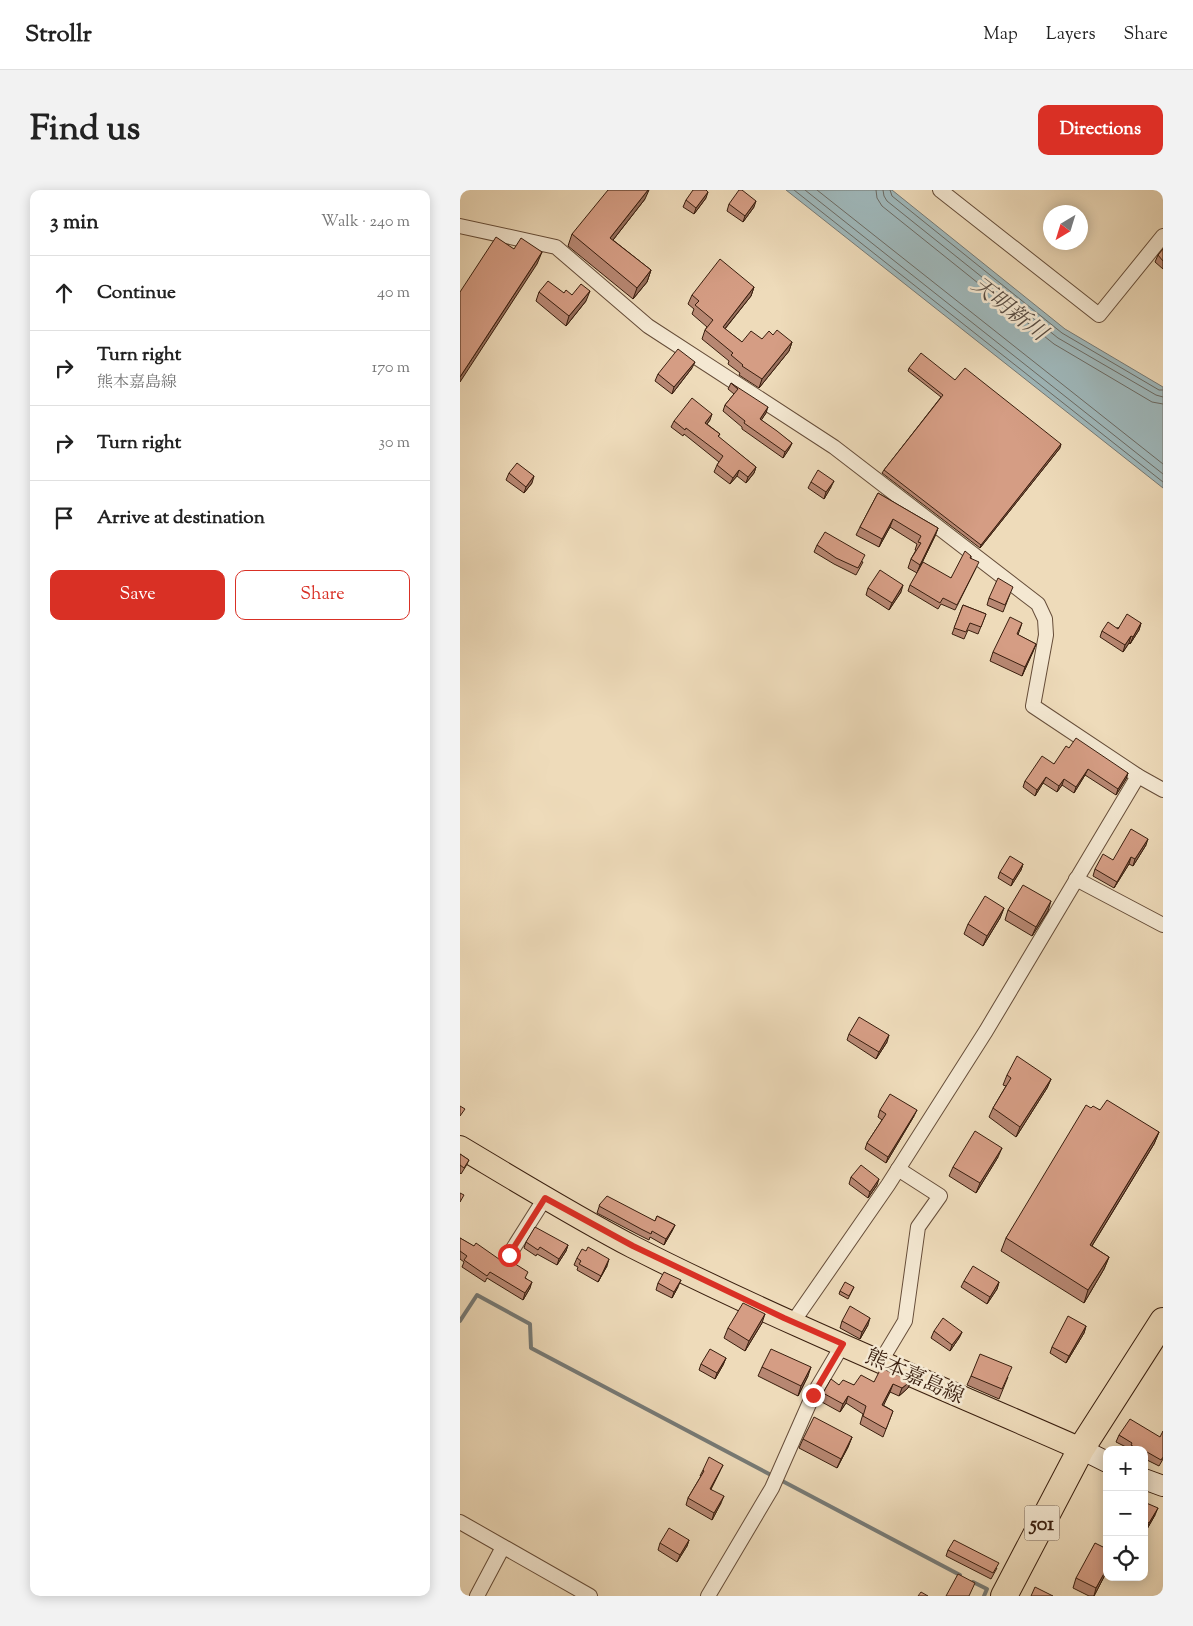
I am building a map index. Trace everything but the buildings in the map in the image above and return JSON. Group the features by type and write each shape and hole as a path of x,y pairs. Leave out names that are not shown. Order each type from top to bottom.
{"highway":[{"name":"501","path":"1004,1596 1081,1449 1163,1321"}],"main road":[{"name":"熊本嘉島線","path":"460,1147 545,1198 633,1246 792,1322 1081,1449"},
{"path":"1081,1449 1103,1460"},
{"path":"1148,1480 1163,1486"}],"street":[{"path":"940,190 1099,315 1163,236"},
{"path":"460,226 556,247 648,326 834,447 1038,604 1045,619 1046,635 1033,706 1138,776 1163,790"},
{"path":"792,1322 898,1169 986,1031 1138,776"},
{"path":"1076,880 1163,925"},
{"path":"880,1361 905,1321 918,1227 940,1196 898,1169"},
{"path":"509,1255 545,1198"},
{"path":"708,1596 772,1488 813,1395 843,1344"},
{"path":"460,1522 590,1596"},
{"path":"477,1596 503,1547"}],"water":[{"name":"天明新川","path":"786,190 892,190 1065,329 1163,387 1163,488"}],"waterway":[{"path":"460,1321 477,1295 530,1324 531,1348 960,1575"},
{"path":"973,1582 987,1589 984,1596"}],"route":[{"path":"509,1255 545,1198 633,1246 843,1344 813,1395"}]}
